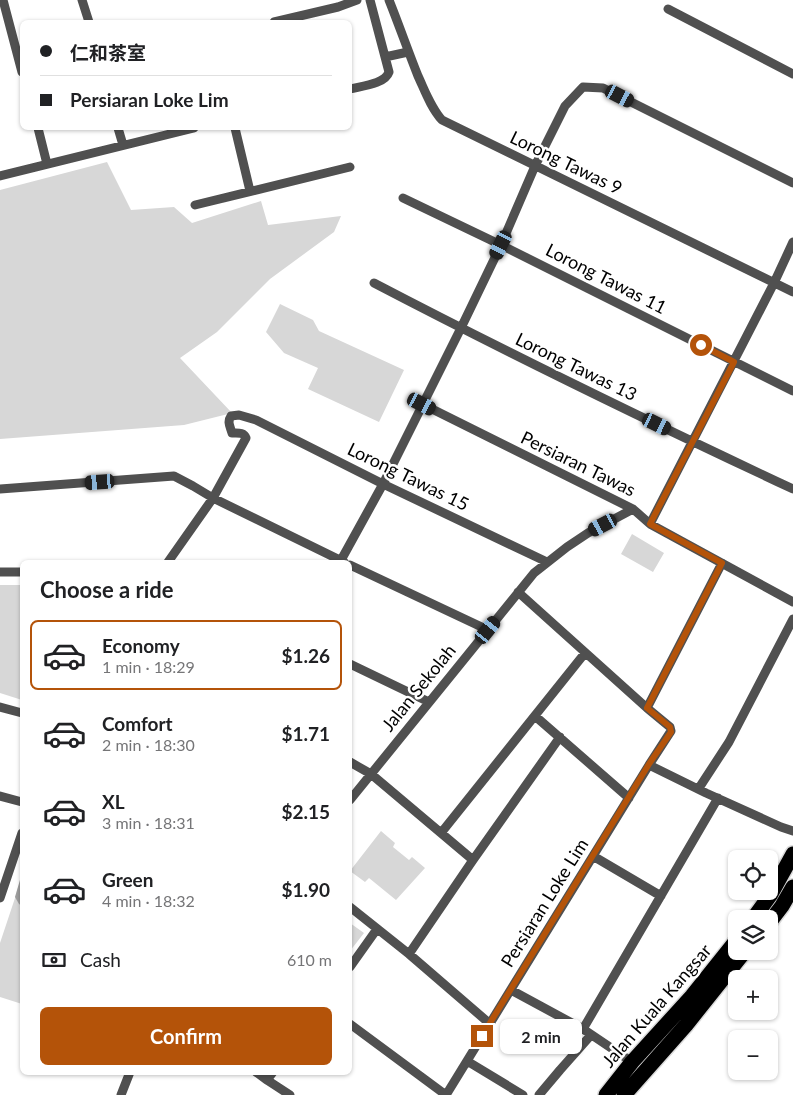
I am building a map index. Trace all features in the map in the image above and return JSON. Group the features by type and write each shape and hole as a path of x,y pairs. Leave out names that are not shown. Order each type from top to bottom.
{"highway":[{"path":"759,910 771,894 793,854"},
{"path":"778,911 793,887"},
{"name":"Jalan Kuala Kangsar","path":"606,1095 632,1062 692,996 728,951"},
{"name":"Jalan Kuala Kangsar","path":"624,1095 686,1024 738,960"}],"street":[{"path":"3,0 20,64"},
{"path":"82,0 88,20"},
{"path":"281,20 357,0"},
{"path":"352,88 382,81 388,77 389,72 370,0"},
{"name":"Lorong Tawas 9","path":"389,0 415,69 435,113 442,120 793,292"},
{"path":"668,9 793,74"},
{"path":"385,57 408,52"},
{"path":"342,560 383,484 461,328 565,106 583,87 603,88 793,183"},
{"path":"38,130 47,164"},
{"path":"119,130 123,145"},
{"path":"0,176 186,130"},
{"path":"235,130 250,192"},
{"path":"195,205 350,167"},
{"name":"Lorong Tawas 11","path":"403,198 793,391"},
{"path":"650,524 734,362 793,242"},
{"name":"Lorong Tawas 13","path":"374,283 692,442 793,489"},
{"name":"Persiaran Tawas","path":"422,404 633,509 650,524 793,602"},
{"name":"Lorong Tawas 15","path":"214,498 246,438 241,433 232,433 228,422 231,416 239,415 256,420 383,484 547,562"},
{"path":"0,489 174,476 337,560"},
{"path":"169,560 214,498"},
{"name":"Jalan Sekolah","path":"352,797 534,573 588,533 633,509"},
{"path":"518,592 647,708 722,563"},
{"path":"352,567 488,630"},
{"path":"0,572 20,572"},
{"path":"699,788 729,742 793,619"},
{"path":"441,834 586,653"},
{"path":"352,665 429,702"},
{"path":"0,707 20,712"},
{"name":"Persiaran Loke Lim","path":"446,1095 649,764 671,732 647,708"},
{"path":"535,716 629,798"},
{"path":"409,954 560,737"},
{"path":"352,763 370,774 473,860"},
{"path":"649,764 718,798 793,831"},
{"path":"0,796 20,801"},
{"path":"583,1030 718,798"},
{"path":"0,898 3,877 20,838"},
{"path":"593,856 661,896"},
{"path":"352,909 490,1023"},
{"path":"352,964 378,929"},
{"path":"511,990 583,1030 632,1062"},
{"path":"352,1025 446,1095"},
{"path":"539,1095 591,1035"},
{"path":"467,1061 523,1095"},
{"path":"121,1095 129,1075"},
{"path":"270,1076 290,1095"}],"shaded area":[{"path":"107,162 131,210 174,207 192,223 261,201 268,225 341,216 334,232 270,279 217,332 180,358 232,413 184,425 0,439 0,190"},
{"path":"280,304 313,320 319,331 404,370 379,422 308,389 318,368 284,353 266,332"},
{"path":"632,534 664,553 653,572 621,554"},
{"path":"0,585 20,585 20,699 0,693"},
{"path":"381,831 395,843 393,847 409,860 412,857 425,868 396,900 369,878 365,882 352,872 352,868"},
{"path":"20,880 20,905 15,897"},
{"path":"20,883 20,1003 0,997 0,943"},
{"path":"352,924 364,933 352,948"}],"route":[{"path":"482,1036 649,764 671,732 670,727 647,708 722,563 650,524 734,362 701,345"}]}
